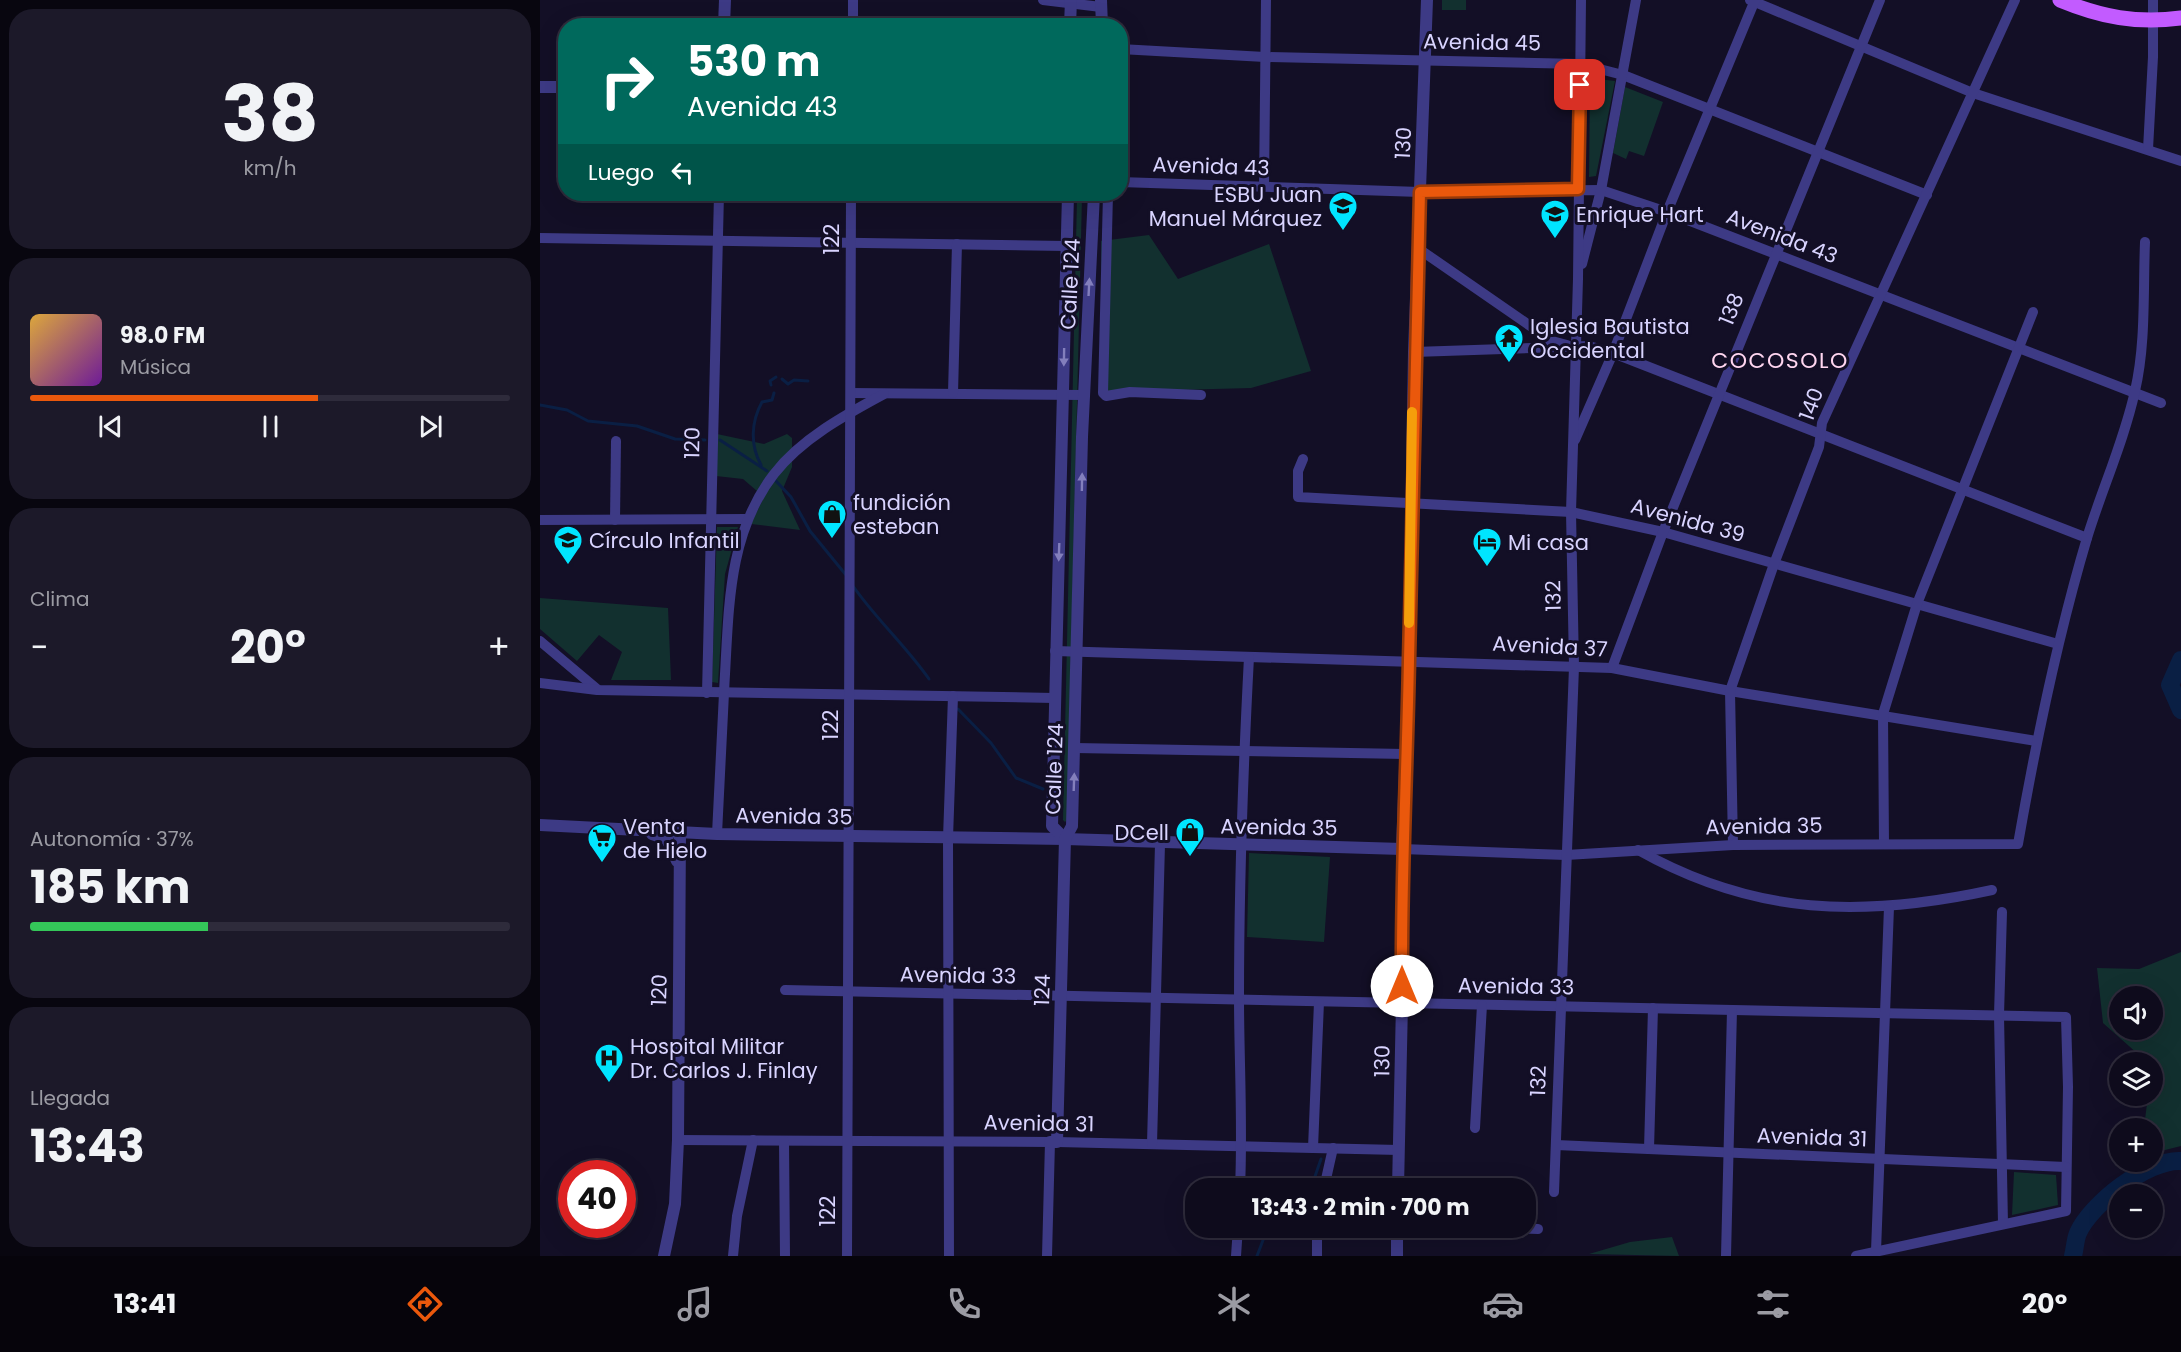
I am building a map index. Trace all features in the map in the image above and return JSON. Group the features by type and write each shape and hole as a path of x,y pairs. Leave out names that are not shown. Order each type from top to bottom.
{"main road":[{"path":"2060,0 2110,18 2151,22 2181,18"}],"street":[{"path":"724,0 724,18"},
{"path":"853,0 853,18"},
{"path":"1042,0 1101,3 1102,18"},
{"path":"1264,187 1266,0"},
{"name":"130","path":"1398,1178 1402,849 1409,661 1410,504 1420,192 1427,60 1427,0"},
{"name":"132","path":"1554,1191 1574,667 1571,512 1578,279 1581,0"},
{"path":"1578,279 1601,190 1636,0"},
{"name":"138","path":"1612,668 1663,532 1774,254 1819,152 1880,0"},
{"name":"140","path":"1733,845 1730,691 1774,564 1819,447 1822,423 2015,0"},
{"path":"2148,149 2153,57 2151,22 2153,0"},
{"path":"1573,446 1613,353 1667,212 1753,1 1973,93 2181,161"},
{"path":"1070,18 1071,2"},
{"name":"Avenida 45","path":"1128,49 1265,57 1580,64 1623,75 1927,195"},
{"path":"540,87 558,87"},
{"name":"Avenida 43","path":"1128,182 1420,192 1601,190 1667,212 2161,403"},
{"name":"120","path":"707,693 719,201"},
{"name":"122","path":"847,1256 851,201"},
{"name":"Calle 124","path":"1068,201 1052,826 1065,839 1072,826 1084,395 1094,201"},
{"path":"1108,201 1103,393 1106,396 1130,392 1201,395"},
{"path":"540,238 1066,246"},
{"path":"2036,741 2058,644 2087,538 2135,392 2139,365 2145,242"},
{"path":"953,393 957,244"},
{"path":"1419,249 1552,341 1576,348"},
{"path":"1884,844 1883,714 1917,604 2033,312"},
{"path":"1414,352 1589,346 1613,353 2087,538"},
{"path":"851,393 1084,395"},
{"path":"717,834 731,580 747,519 774,474 794,452 851,411 884,394"},
{"path":"615,520 616,441"},
{"name":"Avenida 39","path":"1303,459 1298,471 1298,496 1571,512 1663,532 2058,644"},
{"path":"540,520 747,519"},
{"path":"540,641 597,690"},
{"name":"Avenida 37","path":"1055,651 1612,668 1730,691 1883,714 2036,741"},
{"path":"1240,1178 1240,846 1249,657"},
{"path":"540,683 597,690 1054,698"},
{"path":"949,1256 948,838 953,696"},
{"name":"Avenida 35","path":"540,825 717,834 1065,839 1160,844 1566,855 1733,845 2018,844 2036,741"},
{"path":"1075,748 1405,754"},
{"path":"643,830 667,839 676,853 680,870"},
{"name":"120","path":"664,1256 675,1204 678,1140 680,832"},
{"name":"124","path":"1047,1256 1061,996 1065,839"},
{"path":"1152,1144 1160,844"},
{"path":"1637,849 1667,866 1710,885 1753,898 1843,908 1889,907 1992,890"},
{"path":"1876,1251 1889,907"},
{"path":"2002,912 1999,1015 2004,1165 2003,1224"},
{"name":"Avenida 33","path":"784,990 2066,1017 2067,1167"},
{"path":"1313,1148 1319,1002"},
{"path":"1475,1128 1482,1005"},
{"path":"1649,1149 1653,1008"},
{"path":"1726,1256 1732,1010"},
{"name":"Avenida 31","path":"678,1140 1054,1142 1399,1150"},
{"path":"733,1256 737,1216 753,1140"},
{"path":"784,1141 785,1256"},
{"name":"Avenida 31","path":"1556,1145 2067,1167"},
{"path":"1326,1178 1333,1148"},
{"path":"1856,1256 2066,1211 2067,1167"},
{"path":"1236,1256 1237,1238"},
{"path":"1317,1238 1317,1256"},
{"path":"1397,1238 1397,1256"}],"green space":[{"path":"1442,0 1466,0 1466,10 1442,10"},
{"path":"1590,78 1615,81 1596,176 1589,177"},
{"path":"1625,87 1663,102 1644,156 1629,151 1626,159 1613,153"},
{"path":"1077,201 1082,201 1067,820 1065,822 1063,820"},
{"path":"1149,235 1178,279 1269,244 1311,371 1251,388 1101,392 1101,241"},
{"path":"717,434 764,444 787,434 792,438 792,467 782,491 800,530 751,524 764,497 743,479 716,476"},
{"path":"717,527 738,527 725,574 718,683 712,682"},
{"path":"540,598 668,608 671,680 611,680 622,652 599,635 577,661 540,629"},
{"path":"1249,853 1330,857 1324,942 1247,937"},
{"path":"2181,952 2181,1146 2163,1150 2163,1118 2145,1118 2147,1106 2163,1106 2163,1052 2136,1052 2122,1040 2163,1040 2163,986 2109,986 2109,1028 2103,1023 2097,968 2139,969"},
{"path":"2014,1172 2056,1175 2058,1205 2012,1215"},
{"path":"1672,1237 1679,1256 1589,1254 1630,1242"}],"waterway":[{"path":"771,385 770,381 776,377"},
{"path":"782,379 788,384 794,380 808,381"},
{"path":"761,465 755,450 754,425 762,402 772,400 774,393"},
{"path":"540,405 567,410 588,421 637,426 675,439 705,440"},
{"path":"720,440 767,471"},
{"path":"776,481 791,497 810,531 846,575"},
{"path":"853,586 929,679"},
{"path":"2181,660 2170,685 2181,710"},
{"path":"958,709 991,743 1016,778 1043,789"},
{"path":"1314,1178 1321,1159"},
{"path":"2073,1256 2078,1233 2085,1221 2108,1197 2122,1185 2153,1167 2181,1161"},
{"path":"1257,1256 1264,1238"}],"slow traffic":[{"path":"1409,623 1412,412"}],"place":[{"name":"ESBU Juan Manuel Márquez","path":"1343,232"},
{"name":"Enrique Hart","path":"1555,240"},
{"name":"Iglesia Bautista Occidental","path":"1509,364"},
{"name":"fundición esteban","path":"832,540"},
{"name":"Círculo Infantil","path":"568,566"},
{"name":"Mi casa","path":"1487,568"},
{"name":"DCell","path":"1190,858"},
{"name":"Venta de Hielo","path":"602,864"},
{"name":"Hospital Militar Dr. Carlos J. Finlay","path":"609,1084"}],"district":[{"name":"COCOSOLO","path":"1780,360"}],"route":[{"path":"1402,986 1402,849 1409,661 1410,504 1420,192 1578,189 1580,85"}]}
